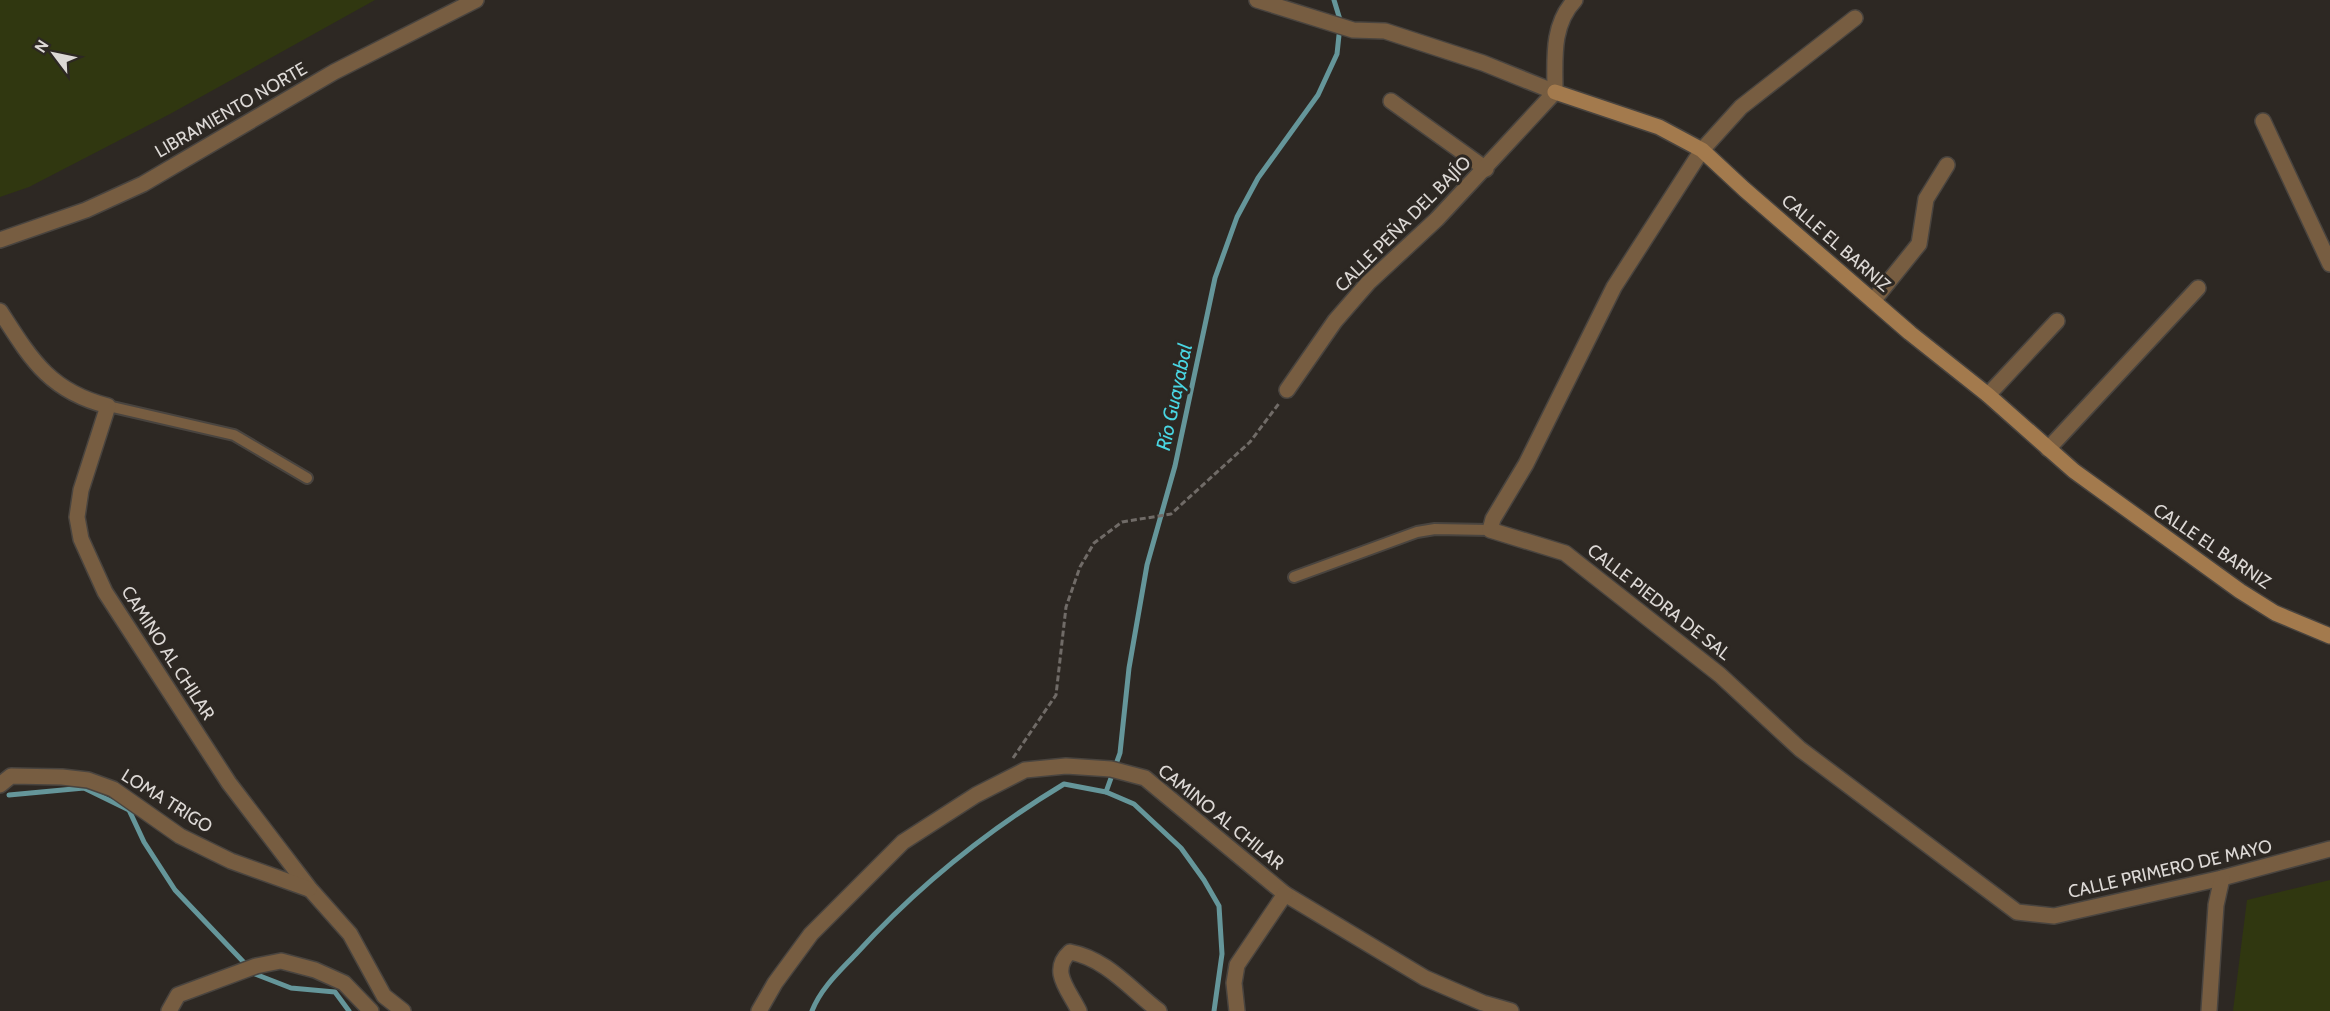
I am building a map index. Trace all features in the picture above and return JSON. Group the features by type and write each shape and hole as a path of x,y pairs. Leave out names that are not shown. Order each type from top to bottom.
{"street":[{"name":"LIBRAMIENTO NORTE","path":"0,240 86,210 143,184 334,72 476,0"},
{"name":"CALLE EL BARNIZ","path":"1257,0 1353,30 1385,31 1483,63 1555,92 1659,126 1702,150 2048,449 2166,540 2240,591 2276,613 2330,636"},
{"path":"1555,92 1556,36 1565,11 1575,0"},
{"path":"1490,530 1493,519 1526,464 1614,287 1702,150 1742,107 1856,18"},
{"name":"CALLE PEÑA DEL BAJÍO","path":"1287,390 1335,321 1368,283 1486,169 1555,92"},
{"path":"1391,101 1486,169"},
{"path":"2263,121 2330,264"},
{"path":"1874,301 1919,244 1926,199 1947,165"},
{"path":"2048,449 2198,288"},
{"path":"0,311 34,363 51,380 87,401 108,406"},
{"path":"1988,395 2057,321"},
{"name":"CAMINO AL CHILAR","path":"108,406 81,490 77,517 81,539 105,592 229,783 310,889 350,934 384,996 403,1011"},
{"name":"CALLE PIEDRA DE SAL","path":"1490,530 1565,553 1720,675 1800,749 2018,912"},
{"name":"CAMINO AL CHILAR","path":"759,1011 775,982 811,934 903,842 1002,781 1025,770 1066,766 1114,769 1145,778 1285,894 1425,978 1484,1003 1511,1011"},
{"name":"LOMA TRIGO","path":"0,785 11,776 88,780 113,789 180,836 231,861 310,889"},
{"name":"CALLE PRIMERO DE MAYO","path":"2018,912 2054,916 2222,878 2330,849"},
{"path":"2209,1011 2216,905 2222,878"},
{"path":"1237,1011 1234,983 1237,965 1285,894"},
{"path":"1079,1011 1059,973 1061,960 1070,952 1087,955 1106,966 1159,1011"},
{"path":"169,1011 178,995 256,966 281,961 315,970 344,983 371,1011"},
{"path":"384,996 390,1011"}],"lane":[{"path":"108,406 234,435 247,440 307,478"},
{"path":"1294,577 1417,532 1435,529 1490,530"}],"path":[{"path":"1002,781 1019,747 1056,695 1066,608 1080,567 1094,543 1122,522 1171,514 1250,442 1287,390"}],"green space":[{"path":"0,0 375,0 170,114 29,187 0,197"},
{"path":"2330,880 2330,1011 2233,1011 2247,900"}],"waterway":[{"name":"Río Guayabal","path":"1334,0 1341,23"},
{"name":"Río Guayabal","path":"1106,792 1120,753 1129,668 1147,565 1175,466 1215,278 1237,217 1258,178 1318,95 1337,54 1339,35"},
{"path":"812,1011 820,995 837,974 879,929 928,883 1007,821 1064,784 1106,792 1134,804 1181,848 1204,880 1219,906 1222,954 1214,1011"},
{"path":"9,795 84,788 129,810 144,842 175,890 255,974 291,988 335,992 349,1011"}]}
